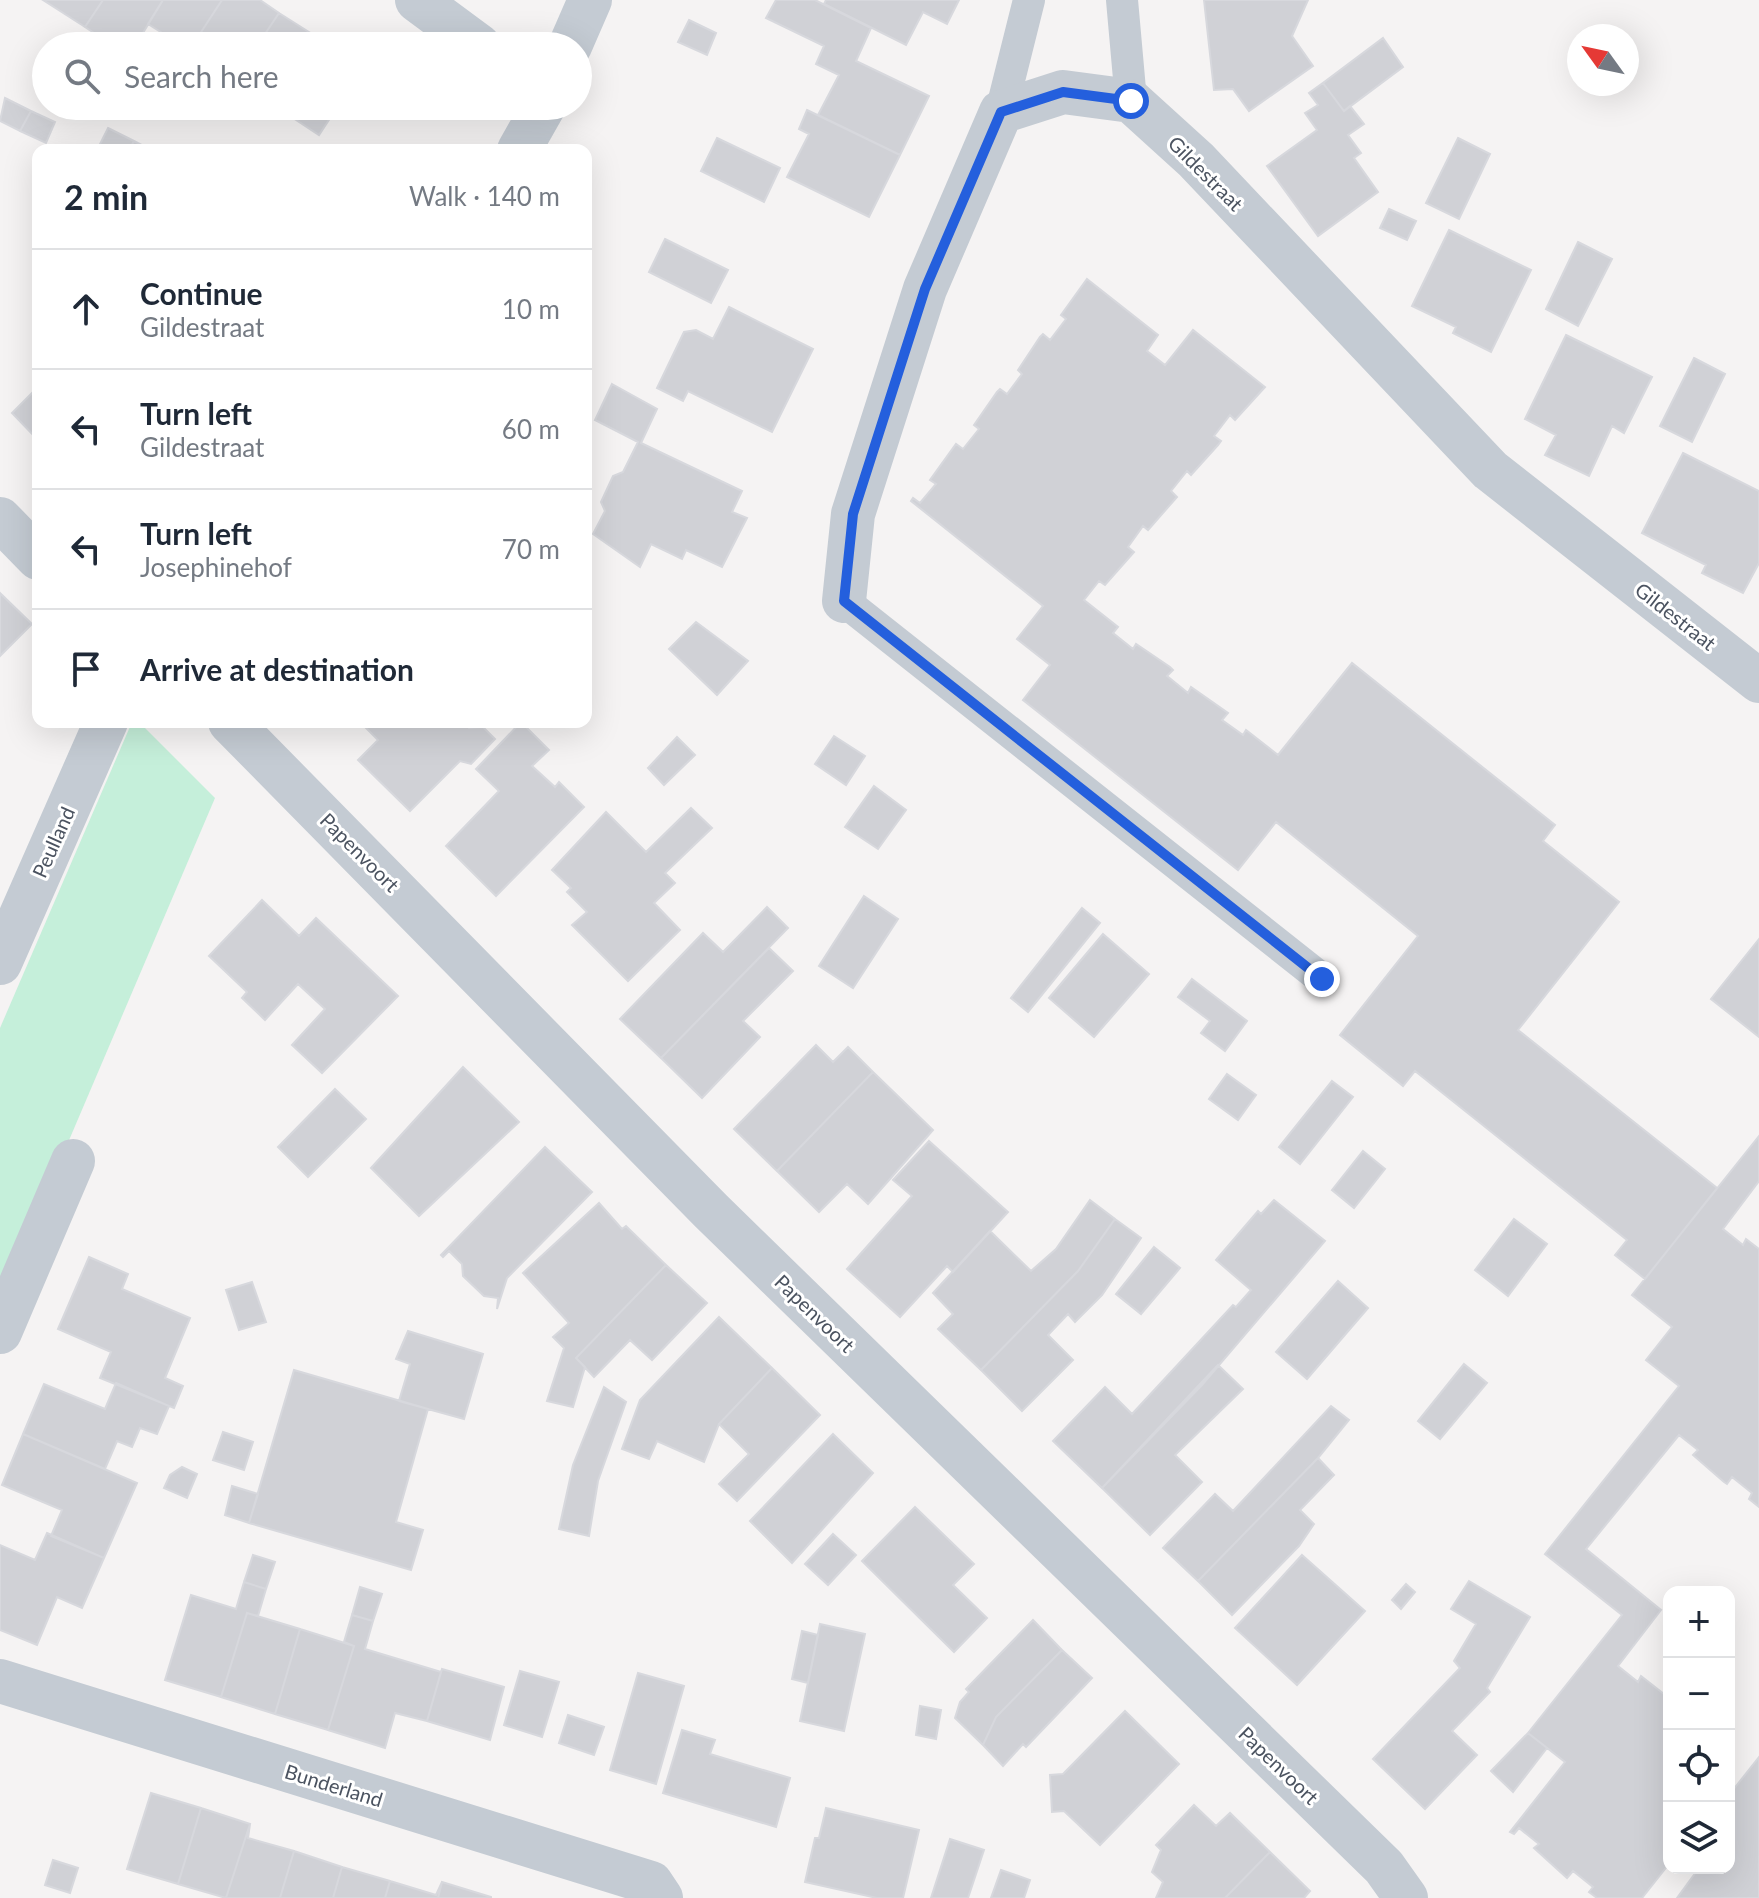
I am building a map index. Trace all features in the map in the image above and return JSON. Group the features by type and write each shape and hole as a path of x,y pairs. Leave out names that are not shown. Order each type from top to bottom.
{"street":[{"path":"417,0 460,32"},
{"path":"576,32 590,0"},
{"path":"844,601 853,514 925,289 1001,112 1063,92 1131,101"},
{"name":"Gildestraat","path":"1131,101 1196,160 1490,470 1759,681"},
{"path":"522,144 536,120"},
{"path":"0,519 32,552"},
{"name":"Peulland","path":"0,963 103,728"},
{"name":"Papenvoort","path":"236,728 711,1211 1384,1867 1406,1898"},
{"path":"0,1332 73,1161"},
{"name":"Bunderland","path":"0,1681 651,1883 661,1898"}],"lane":[{"path":"1001,112 1029,0"},
{"path":"1122,0 1131,101"},
{"path":"844,601 1322,979"}],"green space":[{"path":"129,728 145,728 215,798 0,1302 0,1028"}],"building":[{"path":"43,0 103,0 85,27"},
{"path":"103,0 163,0 144,32 93,32 85,27"},
{"path":"163,0 222,0 201,32 161,32 148,24"},
{"path":"222,0 260,0 279,13 266,32 201,32"},
{"path":"776,0 815,0 871,28 856,61 929,96 900,155 818,115 839,75 816,64 824,46 766,18"},
{"path":"826,0 959,0 947,24 923,12 906,45 824,4"},
{"path":"1204,0 1308,0 1292,36 1313,66 1249,111 1233,89 1214,90"},
{"path":"279,13 309,32 266,32"},
{"path":"689,20 716,33 707,55 678,42"},
{"path":"1383,38 1403,67 1344,111 1323,83"},
{"path":"1323,83 1344,111 1350,106 1364,124 1348,135 1361,153 1354,158 1378,192 1318,236 1267,166 1317,130 1305,113 1318,105 1309,93"},
{"path":"5,98 31,111 20,131 0,121"},
{"path":"807,110 900,155 869,217 787,177 809,134 799,129"},
{"path":"31,111 32,120 55,122 46,143 20,131"},
{"path":"296,120 329,120 319,135"},
{"path":"108,128 134,141 132,144 100,144"},
{"path":"717,138 780,168 764,202 701,171"},
{"path":"1458,138 1490,154 1459,219 1426,203"},
{"path":"1389,209 1416,221 1407,240 1380,228"},
{"path":"1449,230 1531,270 1491,352 1453,333 1456,327 1412,306"},
{"path":"665,239 728,270 711,303 649,272"},
{"path":"1578,242 1612,259 1578,326 1546,309"},
{"path":"1087,279 1158,335 1147,351 1165,365 1193,330 1265,387 1235,420 1230,415 1214,436 1221,441 1218,445 1191,475 1187,471 1171,491 1177,497 1148,530 1143,526 1128,547 1134,552 1105,585 1099,581 1084,600 1118,627 1113,633 1133,649 1136,644 1170,667 1173,670 1167,676 1188,693 1191,687 1228,713 1222,720 1243,735 1246,730 1278,755 1352,663 1555,825 1543,841 1619,902 1518,1030 1717,1188 1645,1279 1615,1255 1627,1240 1415,1071 1403,1086 1340,1035 1418,936 1276,822 1238,870 1023,700 1050,665 1017,639 1043,606 911,501 913,498 920,503 936,484 930,480 956,444 963,449 979,429 974,425 1000,389 1007,394 1022,374 1018,370 1040,337 1043,334 1050,340 1066,319 1061,315"},
{"path":"729,307 813,349 772,432 688,391 683,401 657,388 684,332 696,330 713,339"},
{"path":"1566,335 1652,377 1624,433 1612,426 1589,476 1545,455 1556,435 1525,419"},
{"path":"1694,358 1725,374 1692,442 1660,426"},
{"path":"612,384 657,409 641,443 742,491 732,512 747,518 722,567 686,550 682,559 651,544 640,567 593,534 605,511 601,502 613,476 623,472 638,442 595,420"},
{"path":"32,393 32,434 12,413"},
{"path":"1683,453 1759,491 1759,563 1743,593 1702,573 1706,565 1642,533"},
{"path":"0,593 32,624 0,656"},
{"path":"696,622 748,661 717,695 669,649"},
{"path":"366,728 484,728 495,739 471,764 460,761 410,811 358,760 378,740"},
{"path":"515,728 527,728 549,750 532,766 555,787 559,782 584,807 496,896 446,846 499,791 476,769"},
{"path":"834,736 865,756 846,785 815,764"},
{"path":"677,737 695,755 664,785 648,768"},
{"path":"874,786 906,810 878,849 845,827"},
{"path":"691,808 712,828 665,873 675,883 654,903 680,930 628,981 572,925 587,912 567,892 571,888 552,870 606,812 646,852"},
{"path":"864,896 898,919 853,988 819,966"},
{"path":"262,900 299,936 316,918 398,996 322,1073 292,1045 325,1009 298,984 265,1020 242,998 247,992 209,956"},
{"path":"767,907 788,928 661,1058 620,1019 703,933 723,952"},
{"path":"1082,908 1100,923 1028,1012 1011,998"},
{"path":"1103,934 1149,974 1094,1037 1049,998"},
{"path":"1759,939 1759,1037 1711,999"},
{"path":"769,948 793,971 743,1021 760,1037 702,1098 661,1058"},
{"path":"1192,979 1247,1021 1225,1051 1201,1033 1210,1021 1178,997"},
{"path":"816,1045 833,1062 848,1047 873,1072 777,1171 734,1129"},
{"path":"463,1067 519,1122 419,1216 371,1168"},
{"path":"873,1072 933,1130 868,1204 847,1184 819,1212 777,1171"},
{"path":"1227,1074 1256,1095 1238,1120 1209,1099"},
{"path":"1332,1081 1353,1097 1300,1164 1279,1147"},
{"path":"335,1089 366,1119 308,1177 278,1147"},
{"path":"1759,1136 1759,1181 1723,1229 1743,1245 1746,1239 1759,1249 1759,1507 1749,1499 1752,1493 1732,1477 1727,1484 1724,1482 1693,1455 1698,1450 1679,1435 1586,1549 1661,1610 1618,1666 1638,1682 1641,1676 1663,1693 1663,1872 1642,1898 1597,1898 1589,1892 1593,1887 1573,1871 1567,1878 1534,1848 1539,1844 1519,1828 1514,1834 1510,1832 1565,1762 1528,1733 1622,1615 1545,1554 1679,1386 1646,1360 1672,1327 1632,1295"},
{"path":"929,1141 1008,1212 953,1272 947,1266 900,1317 847,1269 912,1196 893,1180"},
{"path":"545,1147 592,1192 507,1278 497,1309 498,1298 484,1296 463,1276 462,1264 449,1251 443,1257 441,1255"},
{"path":"1363,1151 1385,1169 1354,1208 1332,1190"},
{"path":"1090,1200 1115,1219 1078,1271 981,1370 938,1329 953,1314 933,1293 990,1231 1031,1271 1056,1249"},
{"path":"1274,1200 1325,1241 1202,1385 1102,1488 1053,1441 1105,1387 1132,1414 1233,1305 1236,1307 1251,1290 1216,1260 1258,1211 1261,1214"},
{"path":"599,1203 622,1229 626,1226 666,1265 576,1358 585,1367 573,1407 547,1401 564,1348 553,1337 569,1323 523,1273"},
{"path":"1115,1219 1141,1238 1102,1295 1075,1322 1068,1314 1048,1335 1073,1360 1022,1411 981,1370 1078,1271"},
{"path":"1514,1219 1547,1244 1508,1296 1475,1270"},
{"path":"1154,1247 1180,1268 1141,1314 1116,1294"},
{"path":"89,1257 128,1274 122,1289 190,1318 165,1378 183,1386 174,1408 100,1378 111,1352 58,1329"},
{"path":"666,1265 707,1303 652,1360 630,1340 594,1377 576,1358"},
{"path":"1338,1281 1368,1308 1307,1379 1276,1352"},
{"path":"252,1282 266,1322 239,1330 226,1290"},
{"path":"719,1317 772,1368 719,1424 704,1462 657,1441 649,1459 622,1449 640,1400"},
{"path":"408,1331 483,1354 464,1419 399,1401 410,1364 396,1359"},
{"path":"1464,1364 1487,1383 1440,1439 1418,1421"},
{"path":"1218,1365 1243,1389 1175,1455 1202,1482 1150,1535 1102,1488"},
{"path":"772,1368 820,1415 737,1501 719,1484 749,1454 719,1424"},
{"path":"294,1370 428,1409 396,1522 423,1530 411,1570 249,1523"},
{"path":"116,1383 169,1406 157,1434 140,1428 132,1447 117,1441 105,1469 23,1434 44,1384 105,1409"},
{"path":"604,1387 626,1402 598,1481 589,1536 559,1529 573,1465"},
{"path":"1331,1406 1349,1420 1318,1458 1198,1581 1163,1548 1215,1494 1233,1511"},
{"path":"223,1432 253,1442 244,1470 213,1460"},
{"path":"23,1434 137,1483 104,1558 51,1536 62,1510 2,1485"},
{"path":"833,1434 873,1473 792,1563 750,1521"},
{"path":"1318,1458 1334,1475 1300,1510 1314,1524 1299,1546 1232,1615 1198,1581"},
{"path":"182,1467 197,1474 187,1498 164,1488 170,1475"},
{"path":"232,1486 258,1494 249,1523 225,1515"},
{"path":"915,1507 974,1564 953,1585 987,1618 954,1652 862,1561"},
{"path":"47,1533 104,1558 82,1608 57,1597 37,1645 0,1630 0,1545 35,1560"},
{"path":"833,1534 856,1555 828,1585 805,1564"},
{"path":"253,1555 275,1562 266,1589 244,1582"},
{"path":"1302,1555 1365,1611 1297,1685 1235,1628"},
{"path":"1469,1581 1530,1617 1487,1688 1490,1692 1452,1731 1477,1755 1425,1809 1373,1759 1460,1668 1454,1661 1476,1624 1451,1609"},
{"path":"244,1582 266,1589 258,1616 247,1613 221,1697 165,1680 191,1595 236,1609"},
{"path":"1406,1584 1415,1592 1401,1609 1392,1600"},
{"path":"360,1587 382,1594 373,1621 352,1615"},
{"path":"247,1613 300,1629 275,1714 221,1697"},
{"path":"352,1615 373,1621 365,1649 441,1672 427,1721 395,1713 385,1748 328,1730 354,1646 344,1642"},
{"path":"1033,1620 1062,1650 996,1717 983,1745 955,1718 960,1702 969,1692 966,1689"},
{"path":"820,1624 865,1634 844,1731 800,1721"},
{"path":"300,1629 354,1646 328,1730 275,1714"},
{"path":"802,1631 818,1635 808,1683 792,1679"},
{"path":"1062,1650 1092,1678 1026,1747 1023,1744 1003,1766 983,1745 996,1717"},
{"path":"442,1669 504,1687 490,1740 427,1721"},
{"path":"520,1671 559,1682 542,1737 504,1725"},
{"path":"638,1673 684,1686 656,1784 610,1770"},
{"path":"920,1706 941,1710 936,1739 916,1735"},
{"path":"1125,1711 1179,1764 1100,1845 1064,1811 1052,1812 1050,1775 1063,1774"},
{"path":"568,1715 604,1727 594,1755 559,1743"},
{"path":"682,1730 715,1740 710,1754 790,1778 776,1827 663,1793"},
{"path":"1528,1733 1547,1748 1513,1792 1491,1771"},
{"path":"1759,1757 1759,1898 1677,1898 1695,1874 1735,1874 1735,1787"},
{"path":"151,1793 201,1808 178,1884 127,1869"},
{"path":"1194,1805 1216,1826 1230,1813 1270,1852 1225,1898 1156,1898 1163,1882 1152,1872 1161,1850 1156,1845"},
{"path":"201,1808 250,1824 226,1898 178,1884"},
{"path":"826,1808 919,1830 903,1898 877,1898 805,1882"},
{"path":"250,1824 248,1838 294,1851 280,1898 226,1898"},
{"path":"950,1839 984,1850 968,1898 931,1898"},
{"path":"294,1851 342,1867 333,1898 280,1898"},
{"path":"1270,1852 1310,1891 1304,1898 1225,1898"},
{"path":"53,1860 78,1868 70,1893 45,1885"},
{"path":"342,1867 390,1881 385,1898 333,1898"},
{"path":"1001,1870 1030,1880 1024,1898 991,1898"},
{"path":"390,1881 436,1895 442,1882 438,1898 385,1898"},
{"path":"442,1882 491,1897 491,1898 438,1898"}],"route":[{"path":"1131,101 1063,92 1001,112 925,289 853,514 844,601 1322,979"}]}
